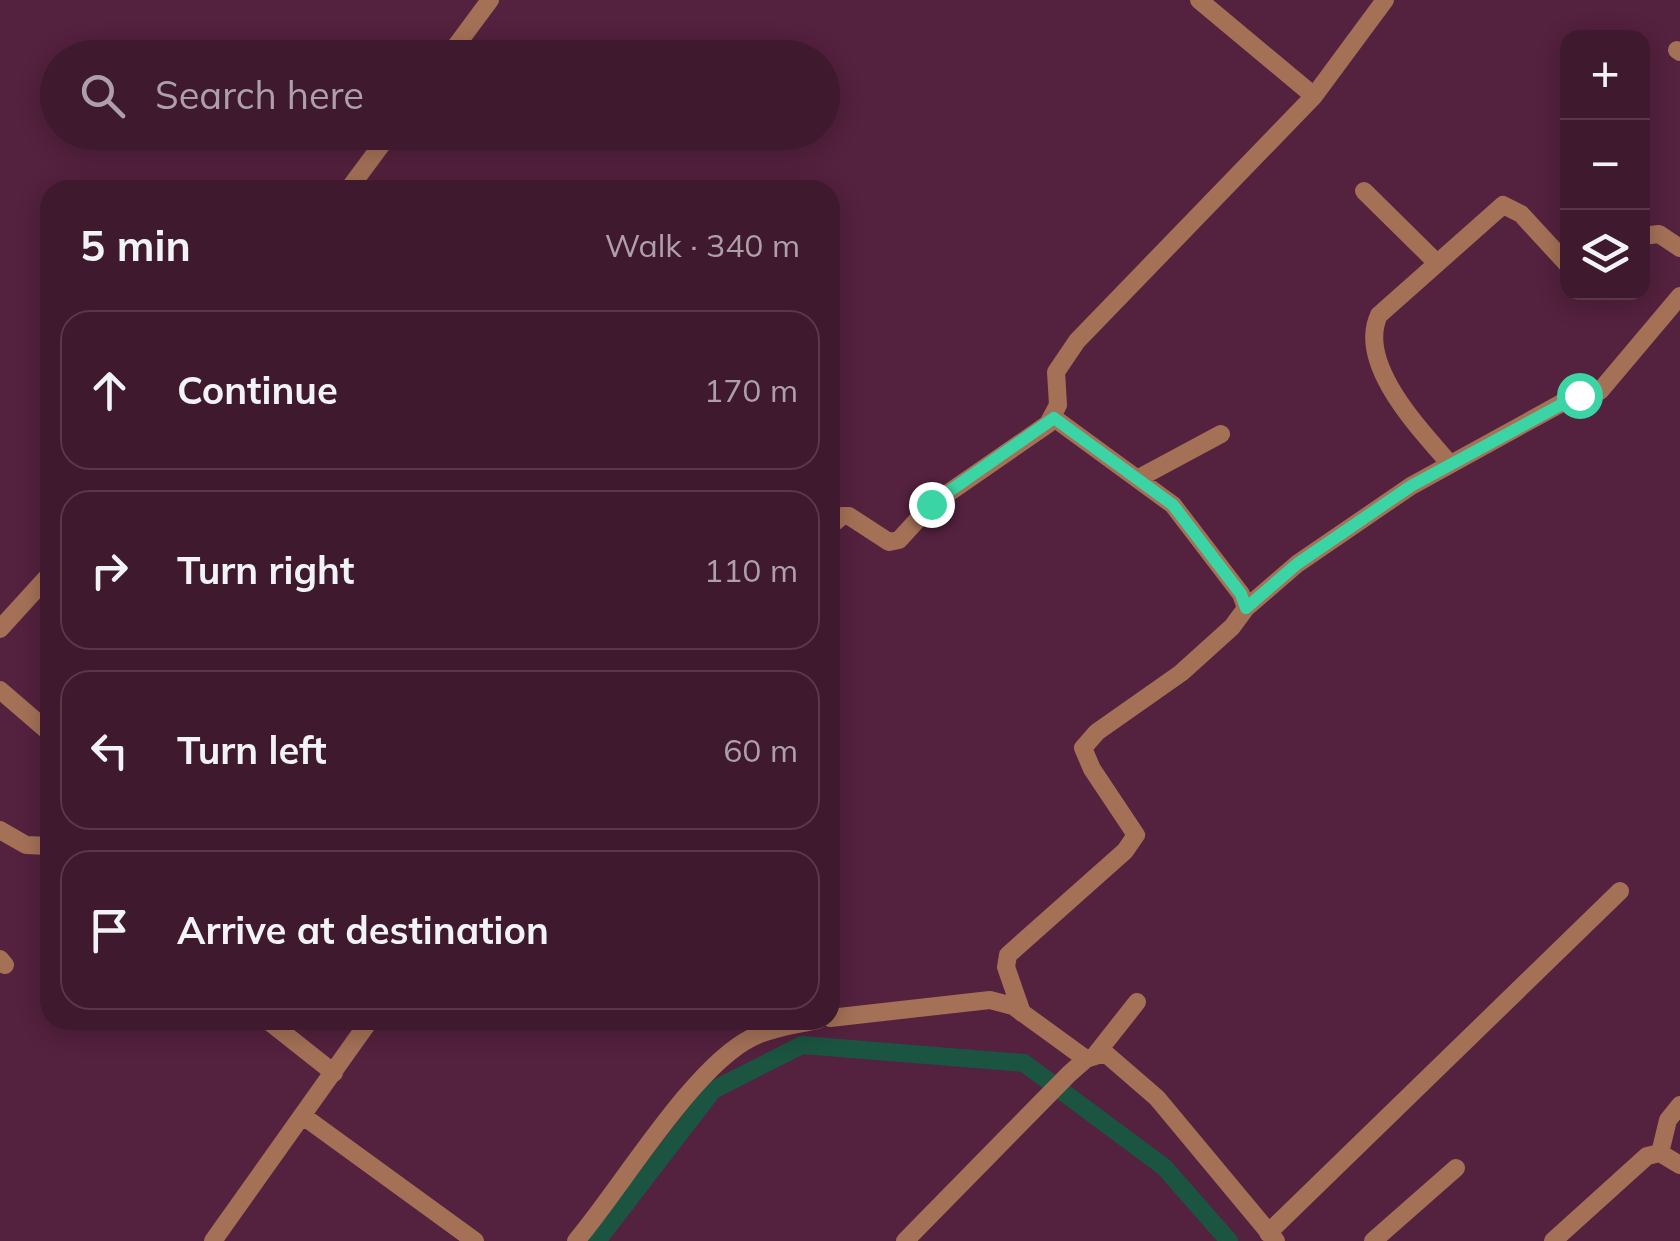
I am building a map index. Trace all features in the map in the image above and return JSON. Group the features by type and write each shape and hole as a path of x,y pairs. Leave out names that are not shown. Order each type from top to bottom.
{"street":[{"path":"460,40 490,0"},
{"path":"1199,0 1314,96"},
{"path":"840,518 849,516 889,542 899,540 931,504 1054,418 1058,405 1056,372 1078,341 1314,96 1385,0"},
{"path":"355,180 378,150"},
{"path":"1364,191 1438,263"},
{"path":"1450,464 1392,394 1374,336 1379,316 1502,205 1521,214 1560,256"},
{"path":"1650,235 1659,234 1680,248"},
{"path":"1022,1013 1006,967 1008,954 1125,851 1136,835 1092,769 1083,748 1097,732 1181,673 1297,564 1450,464 1568,399 1600,390 1680,296"},
{"path":"1054,418 1138,478 1184,518 1241,594 1246,608"},
{"path":"1138,478 1221,434"},
{"path":"0,629 40,585"},
{"path":"0,690 40,725"},
{"path":"0,830 26,845 40,846"},
{"path":"840,1017 978,998 1022,1013 1091,1056 1113,1057 1157,1098 1272,1237 1620,891"},
{"path":"905,1241 1091,1056 1136,1002"},
{"path":"279,1030 334,1073"},
{"path":"213,1241 363,1030"},
{"path":"576,1241 672,1115 725,1057 756,1035 777,1030"},
{"path":"1660,1153 1668,1120 1680,1105"},
{"path":"303,1116 475,1241"},
{"path":"1660,1153 1680,1165"},
{"path":"1553,1241 1634,1164 1660,1153"},
{"path":"1373,1241 1456,1168"}],"waterway":[{"path":"597,1241 713,1090 802,1045 1024,1063 1164,1167 1229,1241"}],"route":[{"path":"931,504 1011,452 1054,418 1173,505 1241,594 1246,608 1297,564 1411,486 1579,395"}]}
